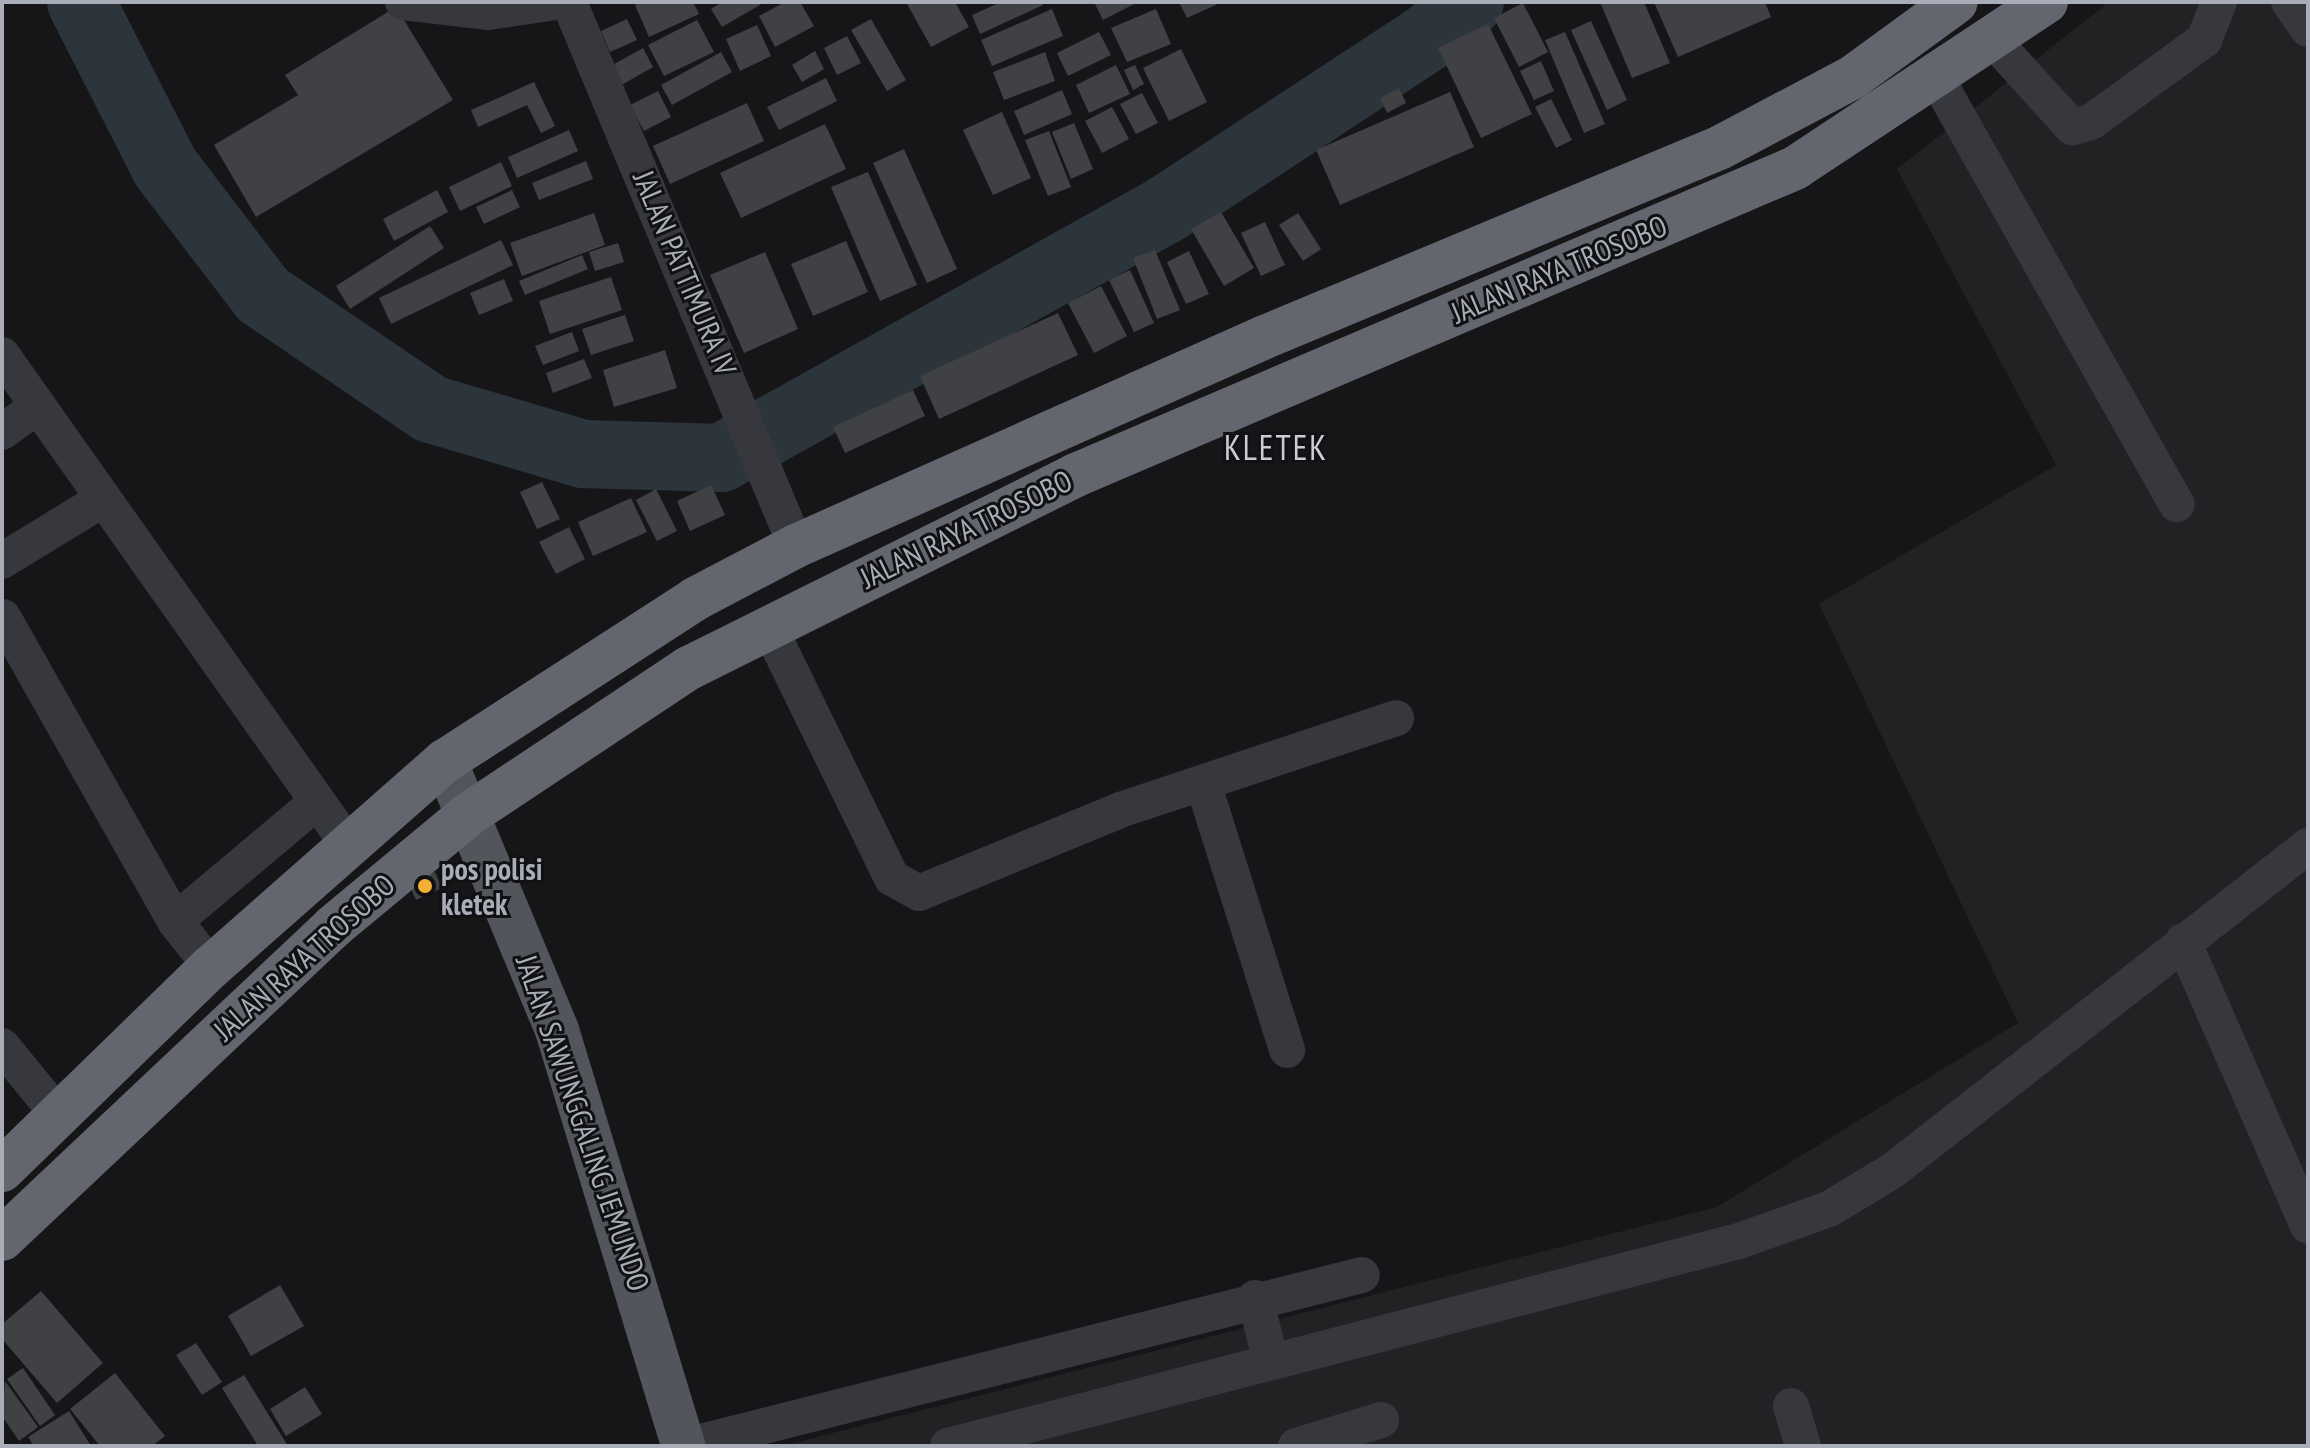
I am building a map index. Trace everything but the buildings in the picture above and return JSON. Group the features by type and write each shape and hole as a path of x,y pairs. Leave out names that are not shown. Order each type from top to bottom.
{"highway":[{"name":"JALAN RAYA TROSOBO","path":"2,1170 211,967 347,843 445,761 585,667 796,546 1265,337 1721,147 1853,77 1956,2"},
{"name":"JALAN RAYA TROSOBO","path":"2,1239 334,926 469,814 609,718 768,625 1076,475 1795,168 1937,79 2046,2"}],"main road":[{"name":"JALAN SAWUNGGALING JEMUNDO","path":"445,761 557,1030 684,1446"}],"street":[{"path":"403,2 488,12 556,2"},
{"name":"JALAN PATTIMURA IV","path":"569,2 718,349 796,546"},
{"path":"1993,40 2072,127 2091,122 2204,40 2219,2"},
{"path":"2289,2 2308,29"},
{"path":"1937,79 2176,504"},
{"path":"2,355 347,843"},
{"path":"2,432 38,406"},
{"path":"2,561 103,499"},
{"path":"3,617 175,921 211,967"},
{"path":"768,625 904,889 919,893 1203,783 1396,718"},
{"path":"1203,783 1287,1050"},
{"path":"175,921 317,802"},
{"path":"684,1446 1262,1327 1739,1241 1829,1209 1892,1171 2308,846"},
{"path":"2183,941 2308,1226"},
{"path":"2,1046 59,1116"},
{"path":"948,1446 1262,1327 1362,1275"},
{"path":"1791,1406 1803,1446"},
{"path":"1296,1446 1381,1420"}],"shaded area":[{"path":"2109,2 2308,2 2308,1446 782,1446 1717,1207 2018,1023 1819,604 2056,465 1897,169"}],"waterway":[{"path":"81,2 165,167 263,295 431,409 583,454 721,458 1165,210 1427,38 1470,2"}],"place":[{"name":"pos polisi kletek","path":"425,886"}],"district":[{"name":"KLETEK","path":"1276,448"}]}
